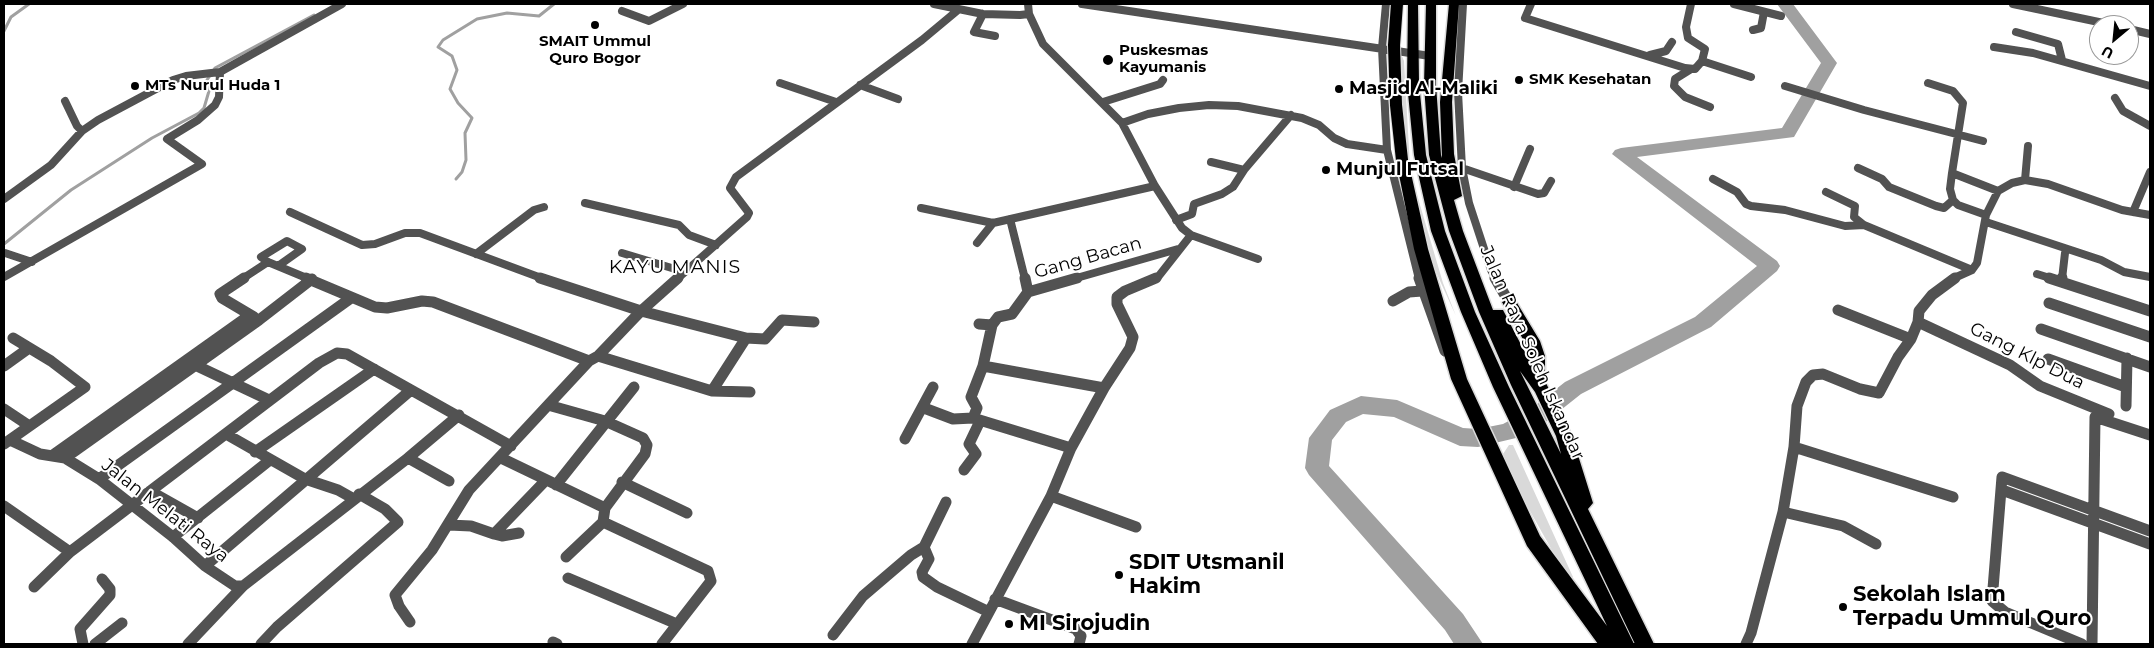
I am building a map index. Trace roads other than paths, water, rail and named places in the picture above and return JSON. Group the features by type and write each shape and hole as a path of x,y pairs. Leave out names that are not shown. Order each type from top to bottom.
{"highway":[{"path":"1397,4 1394,45 1396,105 1402,160 1421,249 1460,381 1533,541 1609,644"},
{"path":"1413,4 1412,53 1420,156 1438,231 1468,312 1501,387 1625,644"},
{"name":"Jalan Raya Soleh Iskandar","path":"1431,4 1430,85 1435,155 1446,198 1470,273 1544,438 1645,644"},
{"path":"1454,4 1446,102 1448,154 1455,196 1482,281 1518,356 1539,384 1564,436 1571,454 1593,539"},
{"path":"1509,302 1532,341 1537,356 1539,384"}],"street":[{"path":"4,199 51,165 82,131 98,120 162,85 186,76 218,71 342,4"},
{"path":"622,11 650,21 680,4"},
{"path":"934,4 983,14 1029,14"},
{"path":"1028,4 1029,14 1042,44 1103,102 1122,123 1155,186 1176,220 1192,235 1258,260"},
{"path":"1082,4 1430,56"},
{"path":"1386,4 1382,48 1387,150 1422,291 1440,340 1460,381"},
{"path":"1462,4 1458,92 1462,168 1469,203 1492,270 1509,302"},
{"path":"1531,4 1525,18 1649,54 1691,69"},
{"path":"1692,4 1686,27 1688,38 1705,49 1702,61 1695,69 1691,69 1674,79 1674,86 1686,97 1710,107"},
{"path":"1734,4 1781,16"},
{"path":"2014,4 2089,20"},
{"path":"410,622 399,606 395,595 432,550 469,490 594,358 749,213 730,188 736,177 958,10"},
{"path":"1753,30 1761,28 1764,12"},
{"path":"983,14 974,32 995,36"},
{"path":"2016,32 2058,44 2062,60"},
{"path":"1649,54 1662,53 1672,42"},
{"path":"1994,47 2062,60 2150,86"},
{"path":"1702,61 1751,77"},
{"path":"4,277 202,164 167,139 198,120 215,105 220,97 218,71"},
{"path":"1103,102 1160,84 1163,80"},
{"path":"780,83 836,102"},
{"path":"1928,83 1953,91 1963,103 1950,189 1953,200 1958,205 1986,218 2100,260 2124,272 2150,272"},
{"path":"860,85 898,99"},
{"path":"1785,86 1864,110 1983,141"},
{"path":"2116,98 2123,111 2150,126"},
{"path":"66,101 77,126 82,131"},
{"path":"1122,123 1162,111 1209,105 1255,108 1292,116 1320,125 1334,138 1347,144 1387,150"},
{"path":"1176,220 1192,214 1194,204 1222,194 1233,187 1244,170 1292,116"},
{"path":"2025,180 2028,146"},
{"path":"1514,186 1530,149"},
{"path":"1211,162 1244,170"},
{"path":"1462,168 1538,194 1544,193 1551,181"},
{"path":"1858,168 1882,179 1889,187 1936,206 1946,207 1953,200"},
{"path":"2133,212 2150,172"},
{"path":"1952,173 1998,191"},
{"path":"1713,179 1737,192 1746,204 1751,206 1785,210 1844,226 1864,225"},
{"path":"1746,644 1751,633 1784,512 1794,446 1797,406 1806,382 1814,376 1830,376 1860,389 1879,393 1898,357 1911,339 1918,322 1919,311 1932,295 1950,280 1972,270 1977,263 1986,218 1998,191 2012,183 2025,180 2048,184 2109,206 2150,215"},
{"path":"921,208 993,223 1155,186"},
{"path":"1826,192 1855,206 1854,217 1864,225 1934,256 1972,270"},
{"path":"585,203 679,226 689,235 716,245"},
{"path":"476,254 534,210 544,207"},
{"path":"290,212 362,245 375,244 413,232 420,233 641,312 746,338 765,338 782,320 814,322"},
{"path":"1010,219 1028,292"},
{"path":"976,243 993,223"},
{"path":"972,644 1051,496 1071,448 1104,388 1132,343 1131,331 1116,304 1117,298 1124,291 1158,277 1178,248 1192,235"},
{"path":"278,266 301,248 288,241 284,241 262,256 268,262 278,266 312,279 352,298 381,308 422,300 433,302 594,358 712,391 750,392"},
{"name":"Gang Bacan","path":"992,325 998,317 1012,314 1028,292 1178,248"},
{"path":"5,252 32,262"},
{"path":"622,252 685,272"},
{"path":"2062,282 2065,253"},
{"path":"255,317 222,298 220,294 268,262"},
{"path":"2037,274 2150,310"},
{"path":"53,455 312,279"},
{"path":"1393,301 1409,292 1422,291"},
{"path":"99,479 352,298"},
{"path":"2049,303 2150,337"},
{"path":"1838,310 1911,339"},
{"path":"65,458 160,384 195,365 255,317"},
{"name":"Gang Klp Dua","path":"1918,322 2010,365 2033,382 2056,393 2150,428"},
{"path":"964,470 976,454 969,444 976,420 976,408 971,397 983,366 992,325 978,324"},
{"path":"2040,329 2150,366"},
{"path":"7,442 28,425 85,387 51,360 13,338"},
{"path":"712,391 746,338"},
{"path":"4,366 29,348"},
{"path":"34,588 70,552 269,400 319,363 337,353 347,354 512,446"},
{"path":"2126,406 2127,358"},
{"path":"2048,360 2126,387"},
{"path":"195,365 269,400"},
{"path":"983,366 1104,388"},
{"path":"255,452 374,369"},
{"path":"494,534 551,483 634,387"},
{"path":"906,439 924,408 933,387"},
{"path":"205,566 411,390"},
{"path":"548,405 605,422 643,438 647,445 645,454 622,482 605,508 603,522 566,557"},
{"path":"924,408 953,419 976,420 1071,448"},
{"path":"4,409 28,425"},
{"path":"188,644 243,586 459,416"},
{"path":"2092,644 2095,417 2150,435"},
{"path":"226,434 255,452 306,478 356,496 385,509 398,522 277,627 261,644"},
{"name":"Jalan Melati Raya","path":"7,442 40,454 65,458 99,479 133,504 205,566 234,586 243,586"},
{"path":"1794,446 1953,497"},
{"path":"408,458 449,481"},
{"path":"501,458 605,508"},
{"path":"173,537 270,460"},
{"path":"2082,644 2005,612 1992,601 2002,477 2150,531"},
{"path":"622,482 687,513"},
{"path":"2002,490 2150,544"},
{"path":"150,491 198,518"},
{"path":"1051,496 1136,527"},
{"path":"833,635 863,596 910,554 924,547 946,502"},
{"path":"4,506 70,552"},
{"path":"1784,512 1843,526 1876,544"},
{"path":"603,522 708,572 711,581 662,644"},
{"path":"449,525 471,526 502,536 519,533"},
{"path":"924,547 929,558 922,572 923,577 937,587 989,612"},
{"path":"568,578 678,624"},
{"path":"83,644 80,629 110,595 110,589 102,579"},
{"path":"995,600 1076,629 1082,636 1079,644"},
{"path":"95,644 122,623"}],"waterway":[{"path":"4,31 11,17 29,4"},
{"path":"456,179 462,172 466,160 465,133 472,118 458,103 450,89 457,70 452,56 438,47 443,40 477,19 507,13 539,16 554,4"},
{"path":"1469,644 1454,622 1317,468 1321,438 1338,416 1361,405 1397,409 1460,437 1478,438 1508,432 1539,415 1573,388 1703,322 1770,266 1621,154 1788,133 1829,63 1785,4"},
{"path":"4,244 71,190 152,138 199,113 204,108 209,91 207,80 215,68 314,15"}],"place":[{"name":"SMAIT Ummul Quro Bogor","path":"595,25"},
{"name":"Puskesmas Kayumanis","path":"1108,60"},
{"name":"SMK Kesehatan","path":"1519,80"},
{"name":"MTs Nurul Huda 1","path":"135,86"},
{"name":"Masjid Al-Maliki","path":"1339,89"},
{"name":"Munjul Futsal","path":"1326,170"},
{"name":"SDIT Utsmanil Hakim","path":"1119,575"},
{"name":"Sekolah Islam Terpadu Ummul Quro","path":"1843,607"},
{"name":"MI Sirojudin","path":"1009,624"}],"district":[{"name":"KAYU MANIS","path":"675,267"}]}
